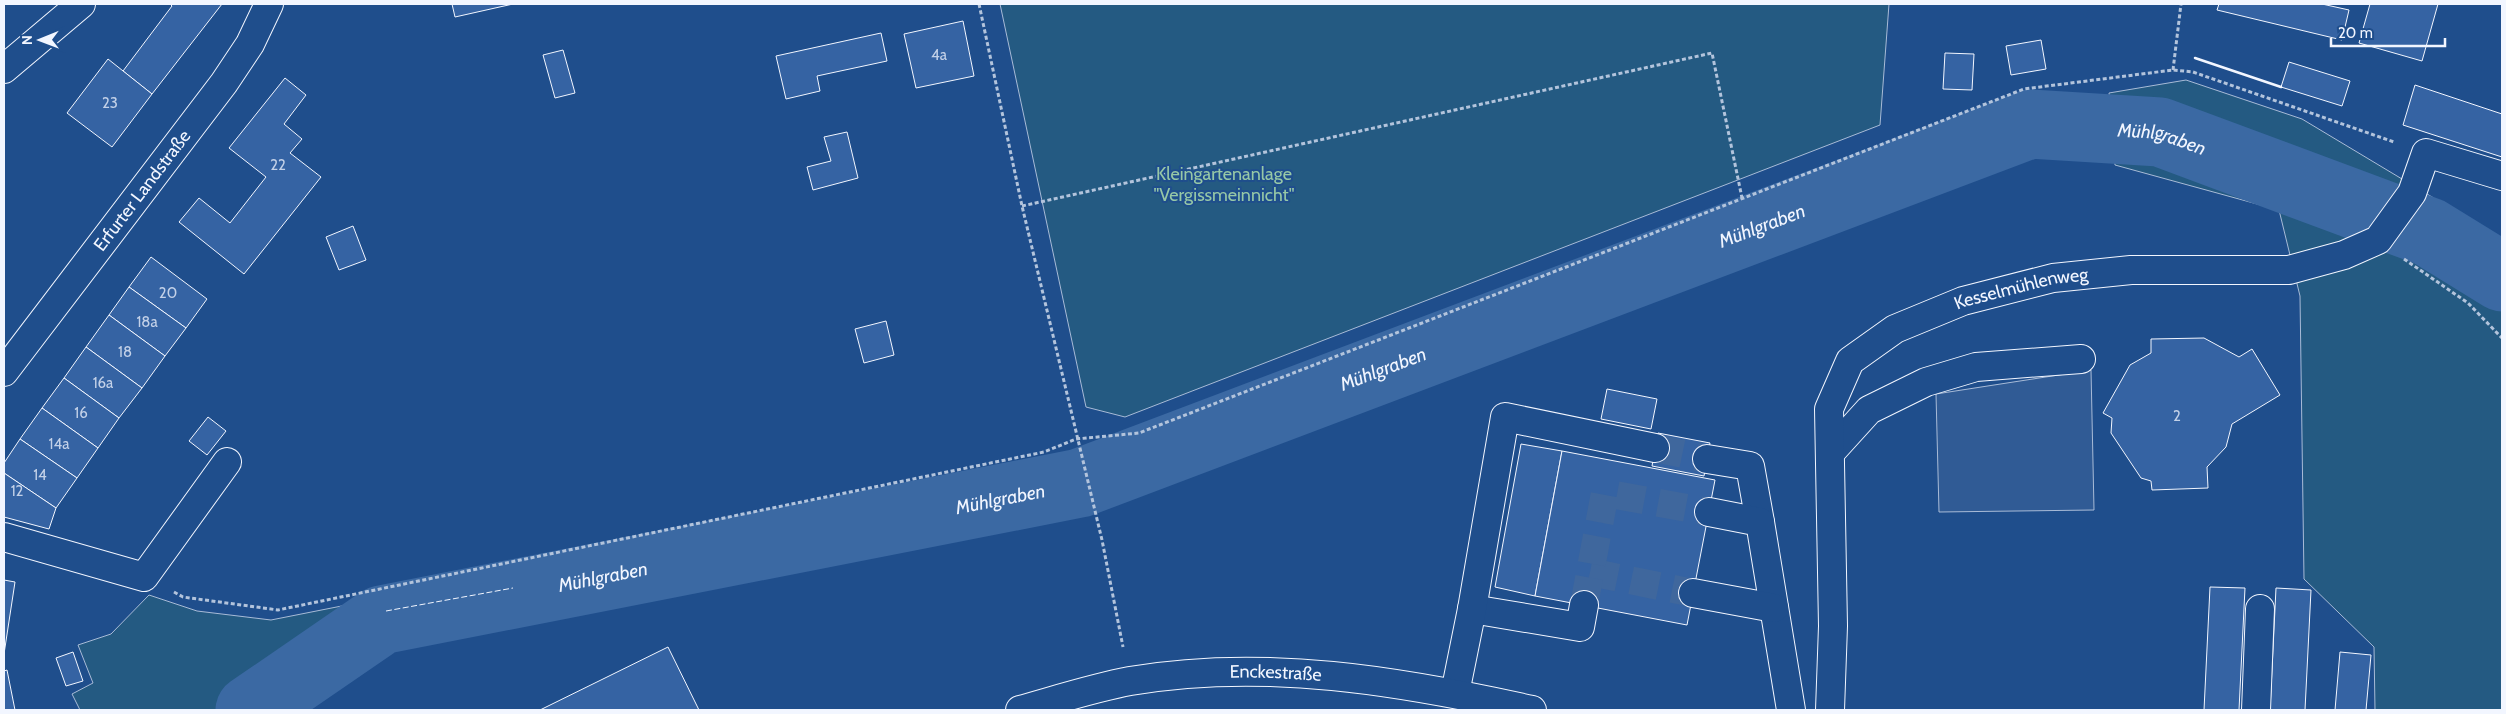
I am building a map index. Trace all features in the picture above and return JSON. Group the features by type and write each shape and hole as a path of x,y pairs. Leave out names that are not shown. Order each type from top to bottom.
{"main road":[{"path":"4,69 81,4"},
{"name":"Erfurter Landstraße","path":"4,372 224,83 250,44 269,4"},
{"path":"2426,153 2502,176"},
{"name":"Kesselmühlenweg","path":"1830,710 1833,626 1830,409 1850,361 1895,328 1963,300 2053,278 2131,270 2289,270 2344,256 2378,240 2412,193 2426,153"},
{"path":"1830,453 1869,410 1926,382 1976,367 2081,359"},
{"path":"1455,693 1472,609 1505,418 1655,448"},
{"path":"1707,459 1750,466 1791,710"},
{"path":"4,537 144,576 227,462"},
{"path":"1709,512 1760,522"},
{"path":"1693,593 1774,608"},
{"path":"1472,609 1580,627 1584,605"},
{"path":"2256,710 2260,609"},
{"name":"Enckestraße","path":"1020,710 1130,682 1200,674 1283,671 1418,686 1532,710"}],"path":[{"path":"979,4 1022,206 1076,439 1102,540 1124,651"},
{"path":"2173,70 2181,4"},
{"path":"1022,206 1712,53 1742,198"},
{"path":"144,576 183,597 278,610 1044,452 1076,439 1139,433 2024,89 2173,70 2193,72 2426,153"},
{"path":"2378,240 2468,303 2502,338"}],"green space":[{"name":"Kleingartenanlage \"Vergissmeinnicht\"","path":"1000,4 1889,4 1880,125 1125,417 1086,407"},
{"path":"2186,80 2302,119 2502,239 2502,710 2375,710 2374,647 2304,579 2300,296 2279,210 2115,165 2109,93"},
{"path":"149,595 197,611 271,620 377,599 464,596 477,598 382,615 250,710 80,710 72,694 93,683 78,645 111,634"}],"shaded area":[{"path":"2091,370 2094,510 1939,512 1936,394"}],"building":[{"path":"170,4 222,4 152,94 123,71 172,6"},
{"path":"452,4 513,4 455,17"},
{"path":"2219,4 2322,4 2349,10 2342,40 2217,10"},
{"path":"2370,4 2438,4 2422,61 2359,43"},
{"path":"963,21 974,76 916,88 904,34"},
{"path":"881,33 887,61 817,76 820,91 786,99 776,56"},
{"path":"2041,40 2046,69 2011,75 2006,46"},
{"path":"563,50 575,93 555,98 543,55"},
{"path":"1945,53 1974,54 1972,90 1943,89"},
{"path":"108,59 152,94 112,147 67,113"},
{"path":"2289,62 2350,81 2342,106 2281,87"},
{"path":"285,78 306,95 284,124 302,139 290,153 321,177 244,274 179,222 199,198 230,223 266,177 229,148"},
{"path":"2415,85 2502,114 2502,157 2403,125"},
{"path":"847,132 858,178 813,190 807,167 831,161 824,137"},
{"path":"353,226 366,260 339,270 326,237"},
{"path":"151,257 207,299 186,328 129,287"},
{"path":"129,287 186,328 165,356 109,315"},
{"path":"109,315 165,356 142,388 86,347"},
{"path":"886,321 894,355 864,363 855,329"},
{"path":"2204,338 2239,357 2252,349 2280,395 2232,424 2226,447 2207,467 2208,488 2152,490 2151,481 2141,478 2111,433 2112,418 2103,413 2130,365 2151,353 2151,339"},
{"path":"86,347 142,388 119,418 64,378"},
{"path":"64,378 119,418 98,448 42,408"},
{"path":"1607,389 1657,399 1651,429 1601,419"},
{"path":"42,408 98,448 77,478 20,439"},
{"path":"208,417 226,431 207,455 189,441"},
{"path":"1658,433 1710,443 1704,476 1652,466"},
{"path":"20,439 77,478 56,508 4,473 4,463"},
{"path":"1521,444 1562,451 1535,596 1495,587"},
{"path":"1562,451 1715,480 1687,625 1535,596"},
{"path":"4,473 56,508 49,529 4,517"},
{"path":"4,580 15,582 4,654"},
{"path":"2210,587 2245,588 2239,710 2204,710"},
{"path":"2276,588 2311,590 2305,710 2270,710"},
{"path":"668,647 699,710 540,710"},
{"path":"73,652 83,681 66,686 56,658"},
{"path":"2340,652 2371,655 2366,710 2335,710"},
{"path":"7,670 15,710 4,710 4,671"}],"waterway":[{"name":"Mühlgraben","path":"250,710 381,620 1080,483 2030,124 2160,132 2429,232 2502,277"}],"tunnel":[{"path":"1655,448 1707,459"},
{"path":"1584,605 1605,493 1709,512"},
{"path":"1590,572 1693,593"}],"fence":[{"path":"386,611 513,588"}],"wall":[{"path":"2195,58 2281,87"}]}
